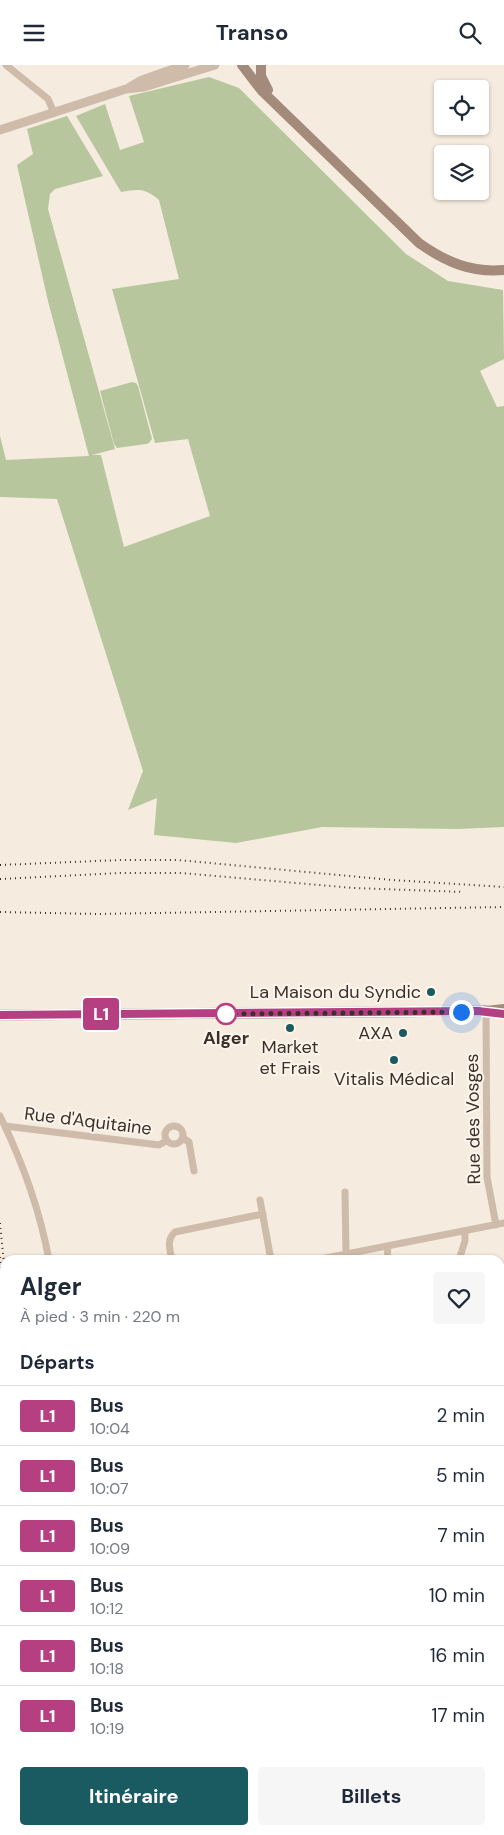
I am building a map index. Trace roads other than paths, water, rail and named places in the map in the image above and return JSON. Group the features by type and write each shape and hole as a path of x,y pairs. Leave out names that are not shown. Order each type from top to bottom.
{"main road":[{"path":"243,65 251,65"},
{"path":"243,65 262,91 420,243 436,255 453,264 471,269 504,270"},
{"path":"260,65 261,76 267,89 282,109"},
{"path":"0,1015 486,1011 504,1009"},
{"path":"486,1011 504,1014"}],"street":[{"path":"6,65 48,99 54,113"},
{"path":"0,131 126,89 142,80 187,68 215,65"},
{"name":"Rue des Vosges","path":"486,1011 487,1177 500,1224"},
{"path":"0,1116 22,1166 48,1255"},
{"name":"Rue d'Aquitaine","path":"4,1126 159,1145 166,1141"},
{"name":"Rue d'Aquitaine","path":"173,1126 181,1130 183,1138 176,1144 170,1144 164,1136 166,1131 173,1126"},
{"path":"183,1138 188,1142 194,1171"},
{"path":"345,1192 346,1254"},
{"path":"260,1200 270,1255"},
{"path":"171,1255 169,1240 174,1232 263,1214"},
{"path":"341,1255 500,1224"},
{"path":"461,1255 465,1241 465,1231"},
{"path":"387,1255 388,1246"}],"railway":[{"path":"0,865 121,860 178,860 392,880 504,887"},
{"path":"0,879 120,873 181,873 354,888 464,892"},
{"path":"0,912 98,914 504,907"},
{"path":"0,1223 3,1255"}],"place":[{"name":"La Maison du Syndic","path":"431,992"},
{"name":"Alger","path":"226,1014"},
{"name":"Market et Frais","path":"290,1028"},
{"name":"AXA","path":"403,1033"},
{"name":"Vitalis Médical","path":"394,1060"}]}
